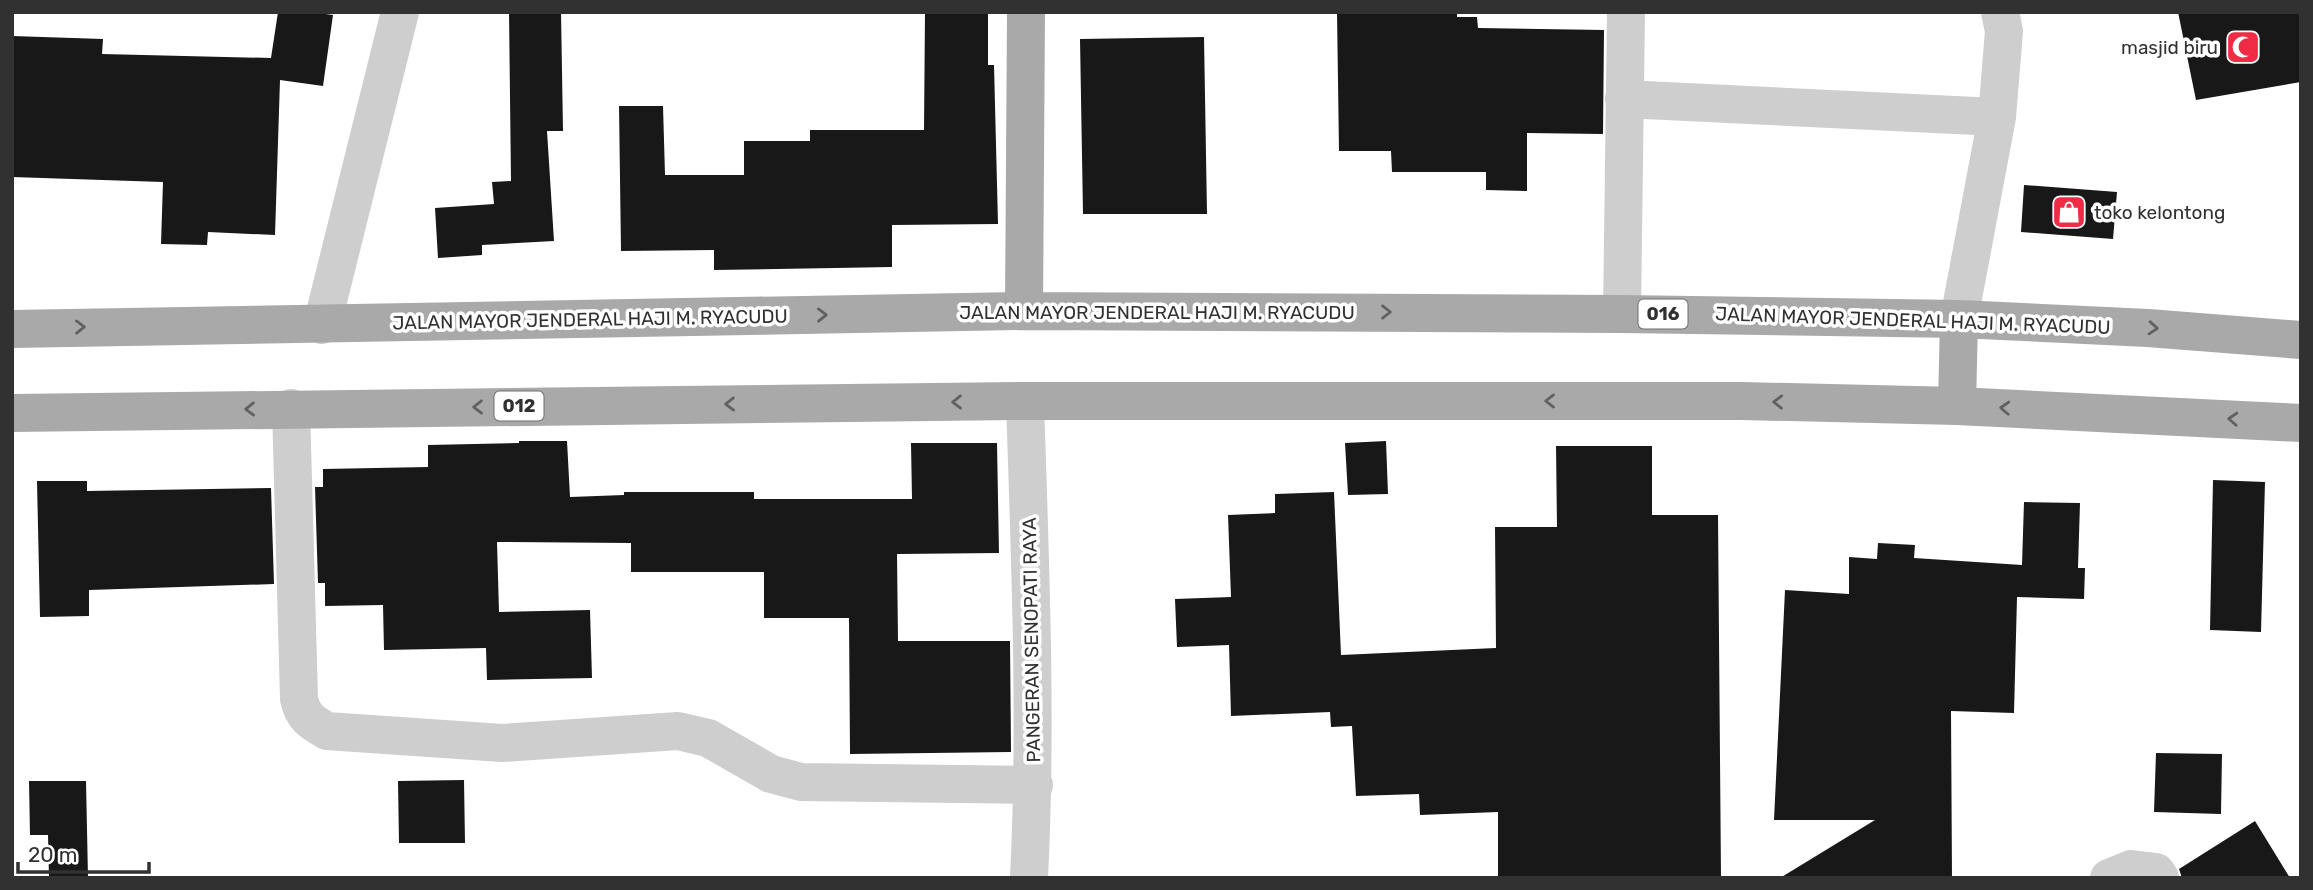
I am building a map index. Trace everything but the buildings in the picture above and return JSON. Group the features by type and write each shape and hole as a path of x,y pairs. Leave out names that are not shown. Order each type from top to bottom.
{"main road":[{"path":"1024,311 1026,12"},
{"name":"JALAN MAYOR JENDERAL HAJI M. RYACUDU","path":"12,329 1024,311 1622,314 1959,319 2148,328 2301,340"},
{"path":"1957,406 1959,319"},
{"path":"1025,401 1741,401 1957,406 2301,423"},
{"name":"012","path":"12,413 1025,401"}],"street":[{"path":"322,325 400,12"},
{"path":"1622,314 1626,12"},
{"path":"1959,319 1997,117 2004,31 2000,12"},
{"path":"1624,99 1997,117"},
{"name":"PANGERAN SENOPATI RAYA","path":"1025,401 1034,703 1034,785 1029,878"},
{"path":"291,408 299,699 301,711 310,722 327,731 502,743 678,731 708,738 771,774 801,782 1034,785"},
{"path":"2109,878 2131,869 2156,872 2160,878"}],"place":[{"name":"masjid biru","path":"2243,47"},
{"name":"toko kelontong","path":"2069,212"}]}
